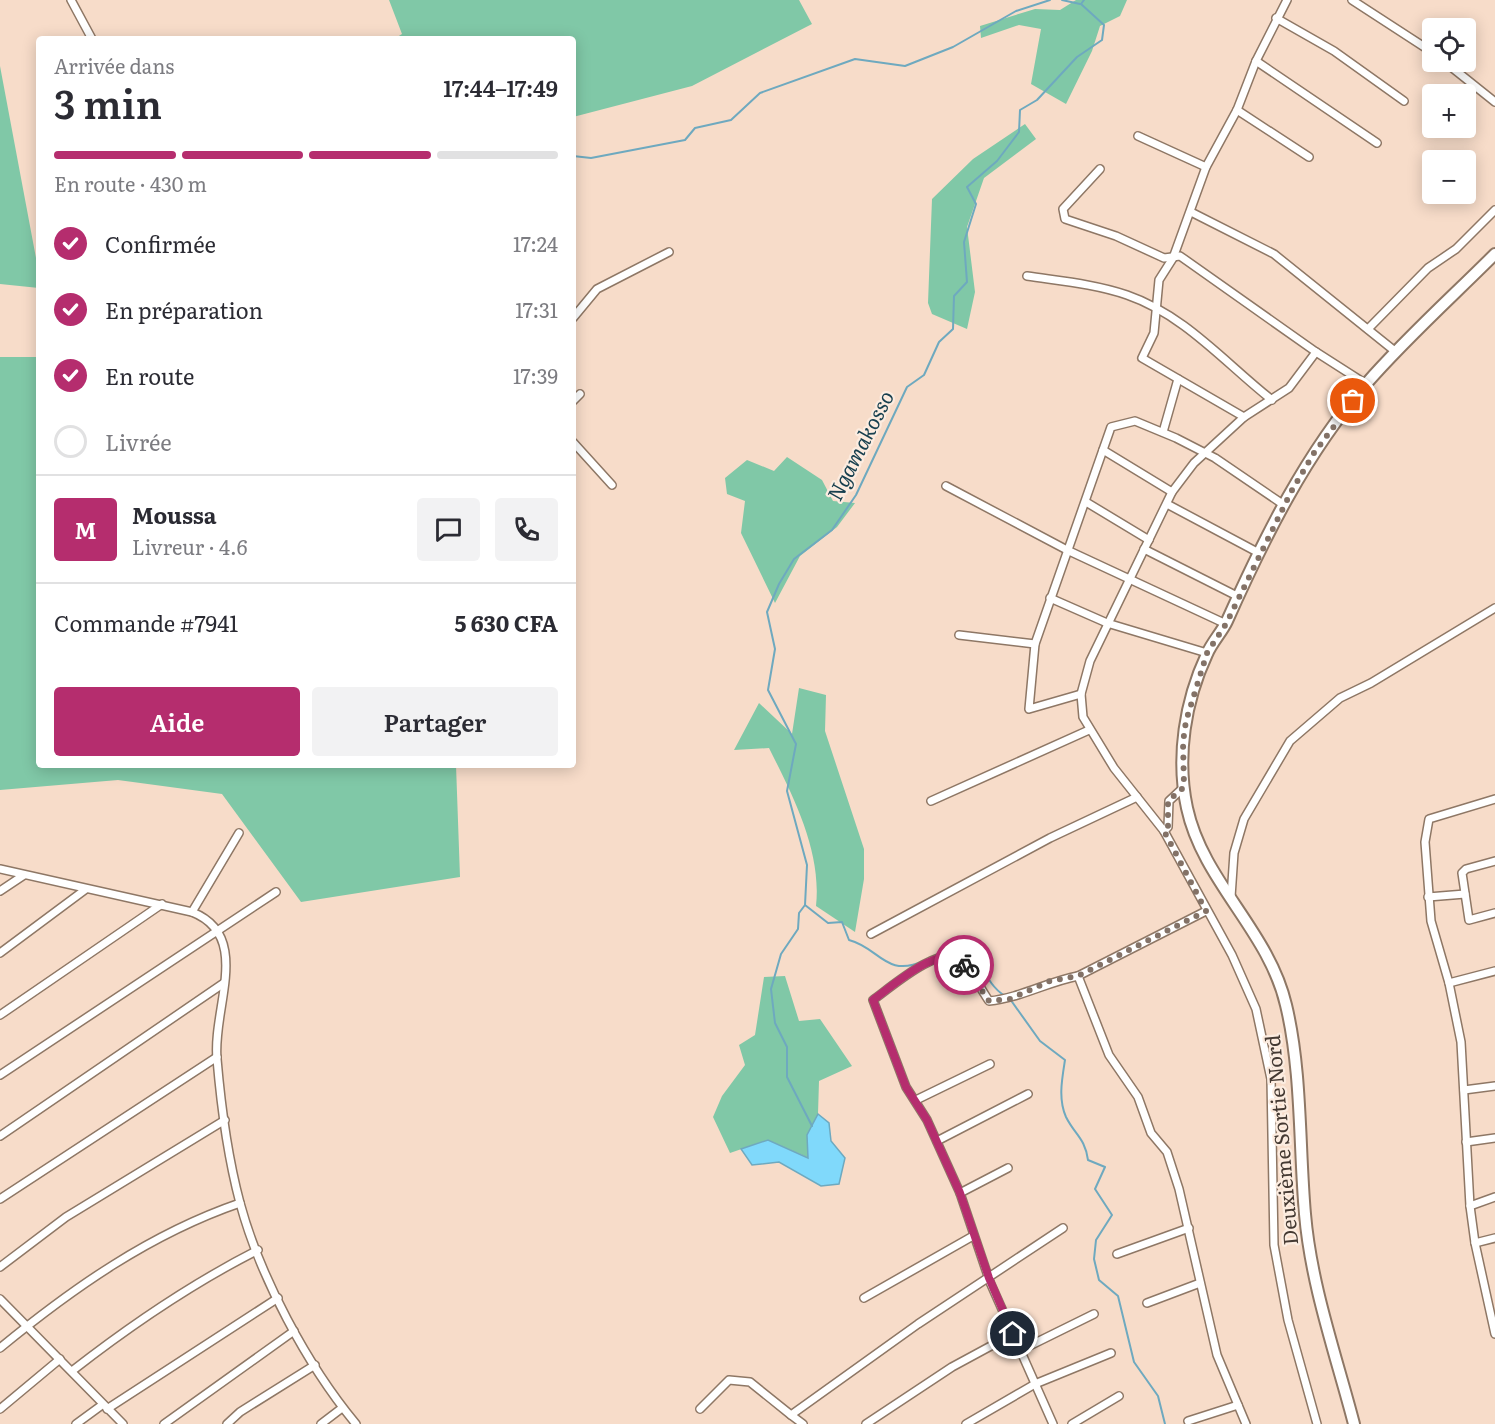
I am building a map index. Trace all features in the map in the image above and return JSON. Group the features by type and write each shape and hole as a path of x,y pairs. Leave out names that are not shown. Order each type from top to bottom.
{"main road":[{"name":"Deuxième Sortie Nord","path":"1354,1424 1311,1258 1298,1125 1295,1043 1286,1001 1260,940 1198,843 1184,787 1183,751 1186,721 1207,653 1226,624 1284,505 1314,453 1366,384 1495,254"}],"street":[{"path":"71,0 90,36"},
{"path":"1244,417 1142,358 1154,333 1159,280 1173,258 1206,167 1236,110 1256,61 1287,0"},
{"path":"1352,0 1422,46"},
{"path":"1276,18 1334,51 1404,101"},
{"path":"1256,61 1377,143"},
{"path":"1458,72 1495,102"},
{"path":"1236,110 1309,157"},
{"path":"1138,136 1206,167"},
{"path":"1100,169 1063,209 1065,219 1164,258 1180,256 1316,352 1366,384"},
{"path":"1368,329 1428,268 1463,243 1495,210"},
{"path":"1191,212 1274,254 1396,352"},
{"path":"576,314 597,289 669,252"},
{"path":"1027,276 1077,283 1127,295 1157,310 1194,332 1272,400"},
{"path":"1316,352 1289,388 1244,417 1206,453 1172,492 1090,661 1081,694 1080,708 1089,730 1164,831 1251,992 1271,1079 1274,1245 1288,1320 1317,1424"},
{"path":"1163,432 1178,379"},
{"path":"576,398 579,394"},
{"path":"1081,694 1029,709 1035,644 1086,502 1106,435 1111,427 1135,420 1163,432 1206,453 1284,505"},
{"path":"576,445 612,485"},
{"path":"1103,450 1172,492"},
{"path":"946,486 1067,550 1226,624"},
{"path":"1086,502 1149,540"},
{"path":"1167,504 1260,553"},
{"path":"1144,549 1238,596"},
{"path":"1050,598 1107,623 1207,653"},
{"path":"1231,897 1234,854 1244,819 1290,741 1340,698 1371,683 1495,608"},
{"path":"959,635 1035,644"},
{"path":"931,801 1089,730"},
{"path":"1164,831 1168,827 1168,801 1184,787"},
{"path":"871,934 1050,838 1137,797"},
{"path":"1495,799 1430,819 1425,842 1428,897 1436,942 1449,983 1461,1042 1470,1206 1475,1243 1492,1308 1495,1334"},
{"path":"192,912 239,833"},
{"path":"1495,861 1463,871 1469,920 1495,913"},
{"path":"0,869 192,912 209,920 218,929 227,950 217,1027 217,1058 225,1120 240,1203 278,1298 294,1331 342,1408 356,1424"},
{"path":"0,891 24,874"},
{"path":"0,953 86,889"},
{"path":"0,1076 276,892"},
{"path":"1428,897 1465,894"},
{"path":"0,1015 162,904"},
{"path":"1053,1424 989,1278 960,1193 937,1141 916,1100 906,1087 873,1000 915,970 940,956 961,959 989,1001 1010,999 1050,981 1078,976 1206,911"},
{"path":"1449,983 1495,971"},
{"path":"1078,976 1109,1055 1138,1096 1151,1133 1167,1152 1189,1228 1217,1355 1246,1424"},
{"path":"0,1136 224,983"},
{"path":"0,1199 217,1058"},
{"path":"916,1100 990,1064"},
{"path":"1464,1090 1495,1086"},
{"path":"937,1141 1028,1094"},
{"path":"0,1267 66,1217 225,1120"},
{"path":"1466,1142 1495,1138"},
{"path":"960,1193 1008,1168"},
{"path":"1470,1206 1495,1197"},
{"path":"0,1348 75,1289 157,1238 200,1217 240,1203"},
{"path":"791,1415 918,1324 1063,1228"},
{"path":"1117,1254 1189,1228"},
{"path":"864,1298 973,1236"},
{"path":"1475,1243 1495,1238"},
{"path":"72,1371 155,1310 213,1273 258,1250"},
{"path":"1147,1303 1200,1283"},
{"path":"76,1424 278,1298"},
{"path":"0,1299 123,1424"},
{"path":"1021,1350 1094,1314"},
{"path":"164,1424 294,1331"},
{"path":"866,1424 952,1367 1013,1334"},
{"path":"966,1424 1035,1384 1111,1353"},
{"path":"0,1409 60,1359"},
{"path":"227,1424 240,1412 315,1365"},
{"path":"700,1409 729,1380 745,1380 803,1424"},
{"path":"1072,1424 1119,1396"},
{"path":"1188,1421 1238,1405"},
{"path":"321,1424 342,1408"}],"green space":[{"path":"389,0 799,0 812,24 692,86 576,116 576,36 399,36 402,34"},
{"path":"1076,0 1127,0 1120,16 1100,26 1092,51 1066,104 1031,84 1041,29 1019,25 981,38 980,26 1035,9 1060,10"},
{"path":"0,66 36,258 36,288 0,284"},
{"path":"1025,124 1036,139 984,178 967,227 975,292 967,329 932,314 928,303 932,199 973,159"},
{"path":"0,357 36,357 36,768 456,768 460,877 301,902 222,794 118,780 0,790"},
{"path":"787,457 822,480 833,501 855,503 837,527 800,556 775,603 741,533 745,501 727,494 725,478 747,460 774,471"},
{"path":"799,688 826,695 825,731 864,849 864,879 855,932 816,906 817,885 810,844 796,805 769,748 734,750 759,703 792,734"},
{"path":"785,976 799,1021 820,1019 852,1066 819,1081 818,1114 807,1135 809,1158 768,1140 730,1153 713,1117 722,1096 745,1065 739,1045 755,1035 764,977"}],"water":[{"path":"818,1114 829,1123 831,1141 845,1158 839,1184 821,1186 779,1162 752,1165 741,1149 768,1140 808,1158 807,1135"}],"waterway":[{"path":"576,156 591,158 685,140 695,128 731,120 760,93 855,59 905,66 953,47 1016,11 1050,0"},
{"path":"1062,0 1080,4"},
{"name":"Ngamakosso","path":"812,1126 787,1077 787,1047 775,1023 771,989 781,954 798,929 799,913 805,905 807,865 787,791 796,744 768,690 775,649 767,612 779,584 794,559 832,530 856,495 907,387 924,375 939,342 953,329 954,296 967,282 964,242 976,204 967,187 997,161 1019,132 1020,110 1037,100 1077,57 1102,40 1104,25 1081,4 1084,0"},
{"path":"805,905 828,923 842,922 849,940 860,944 891,964 900,966 924,961"},
{"path":"937,955 965,949 972,953 995,988 1005,996"},
{"path":"1010,999 1040,1041 1065,1060 1061,1096 1066,1117 1082,1141 1088,1160 1105,1167 1095,1189 1112,1215 1096,1240 1094,1259 1099,1280 1118,1296 1134,1362 1158,1396 1165,1424"}],"way so far":[{"path":"964,965 989,1001 1010,999 1050,981 1078,976 1206,911 1164,831 1168,827 1168,801 1184,787 1183,742 1191,701 1207,653 1226,624 1259,552 1291,492 1314,453 1353,401"}],"route":[{"path":"964,965 961,959 940,956 915,970 873,1000 906,1087 927,1120 960,1193 989,1278 1013,1334"}]}
